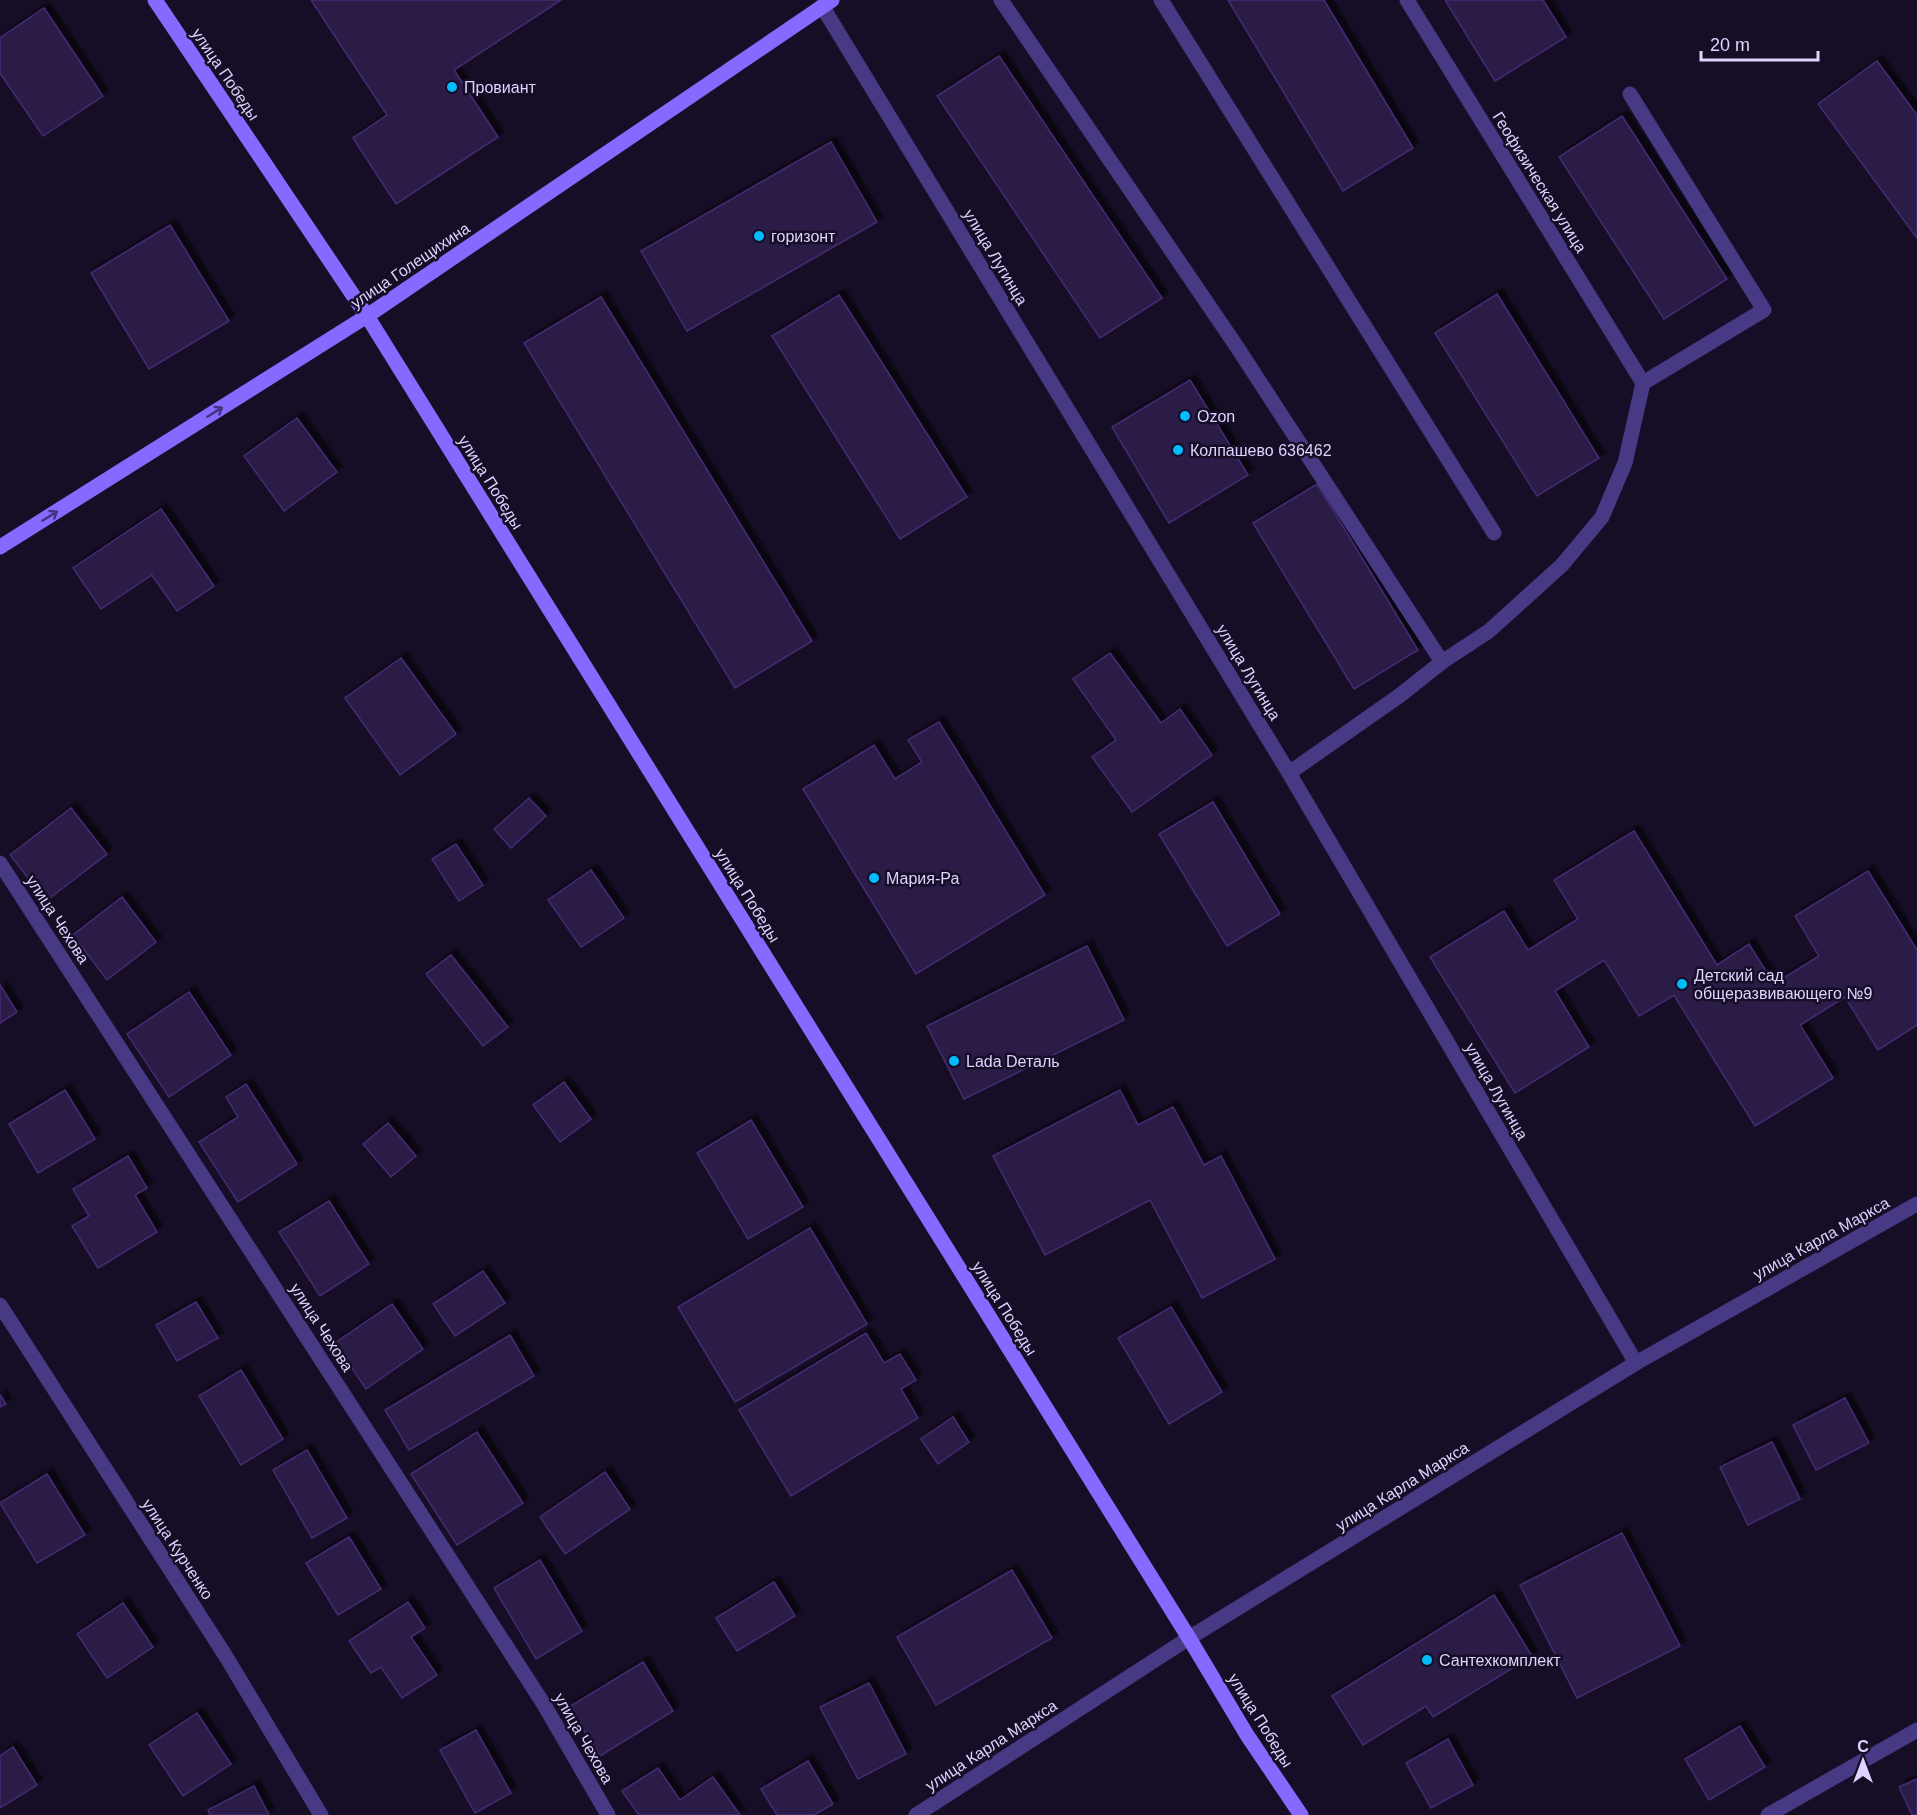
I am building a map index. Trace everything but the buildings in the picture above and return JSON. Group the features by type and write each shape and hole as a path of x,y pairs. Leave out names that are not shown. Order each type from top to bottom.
{"street":[{"name":"улица Победы","path":"155,0 367,316 1189,1638 1247,1735 1301,1815"},
{"path":"1001,0 1237,347 1442,662"},
{"path":"1161,0 1494,533"},
{"name":"Геофизическая улица","path":"1407,0 1643,383"},
{"name":"улица Голещихина","path":"0,547 367,316 827,3"},
{"name":"улица Лугинца","path":"827,3 1289,773 1636,1362"},
{"path":"1289,773 1399,696 1442,662 1489,631 1562,566 1602,517 1624,463 1643,383 1764,310 1630,94"},
{"name":"улица Чехова","path":"0,863 537,1693 608,1815"},
{"name":"улица Карла Маркса","path":"916,1815 1189,1638 1636,1362 1917,1204"},
{"name":"улица Курченко","path":"0,1305 225,1655 321,1815"},
{"path":"1768,1815 1917,1730"}],"place":[{"name":"Провиант","path":"452,87"},
{"name":"горизонт","path":"759,236"},
{"name":"Ozon","path":"1185,416"},
{"name":"Колпашево 636462","path":"1178,450"},
{"name":"Мария-Ра","path":"874,878"},
{"name":"Детский сад общеразвивающего №9","path":"1682,984"},
{"name":"Lada Dеталь","path":"954,1061"},
{"name":"Сантехкомплект","path":"1427,1660"}]}
